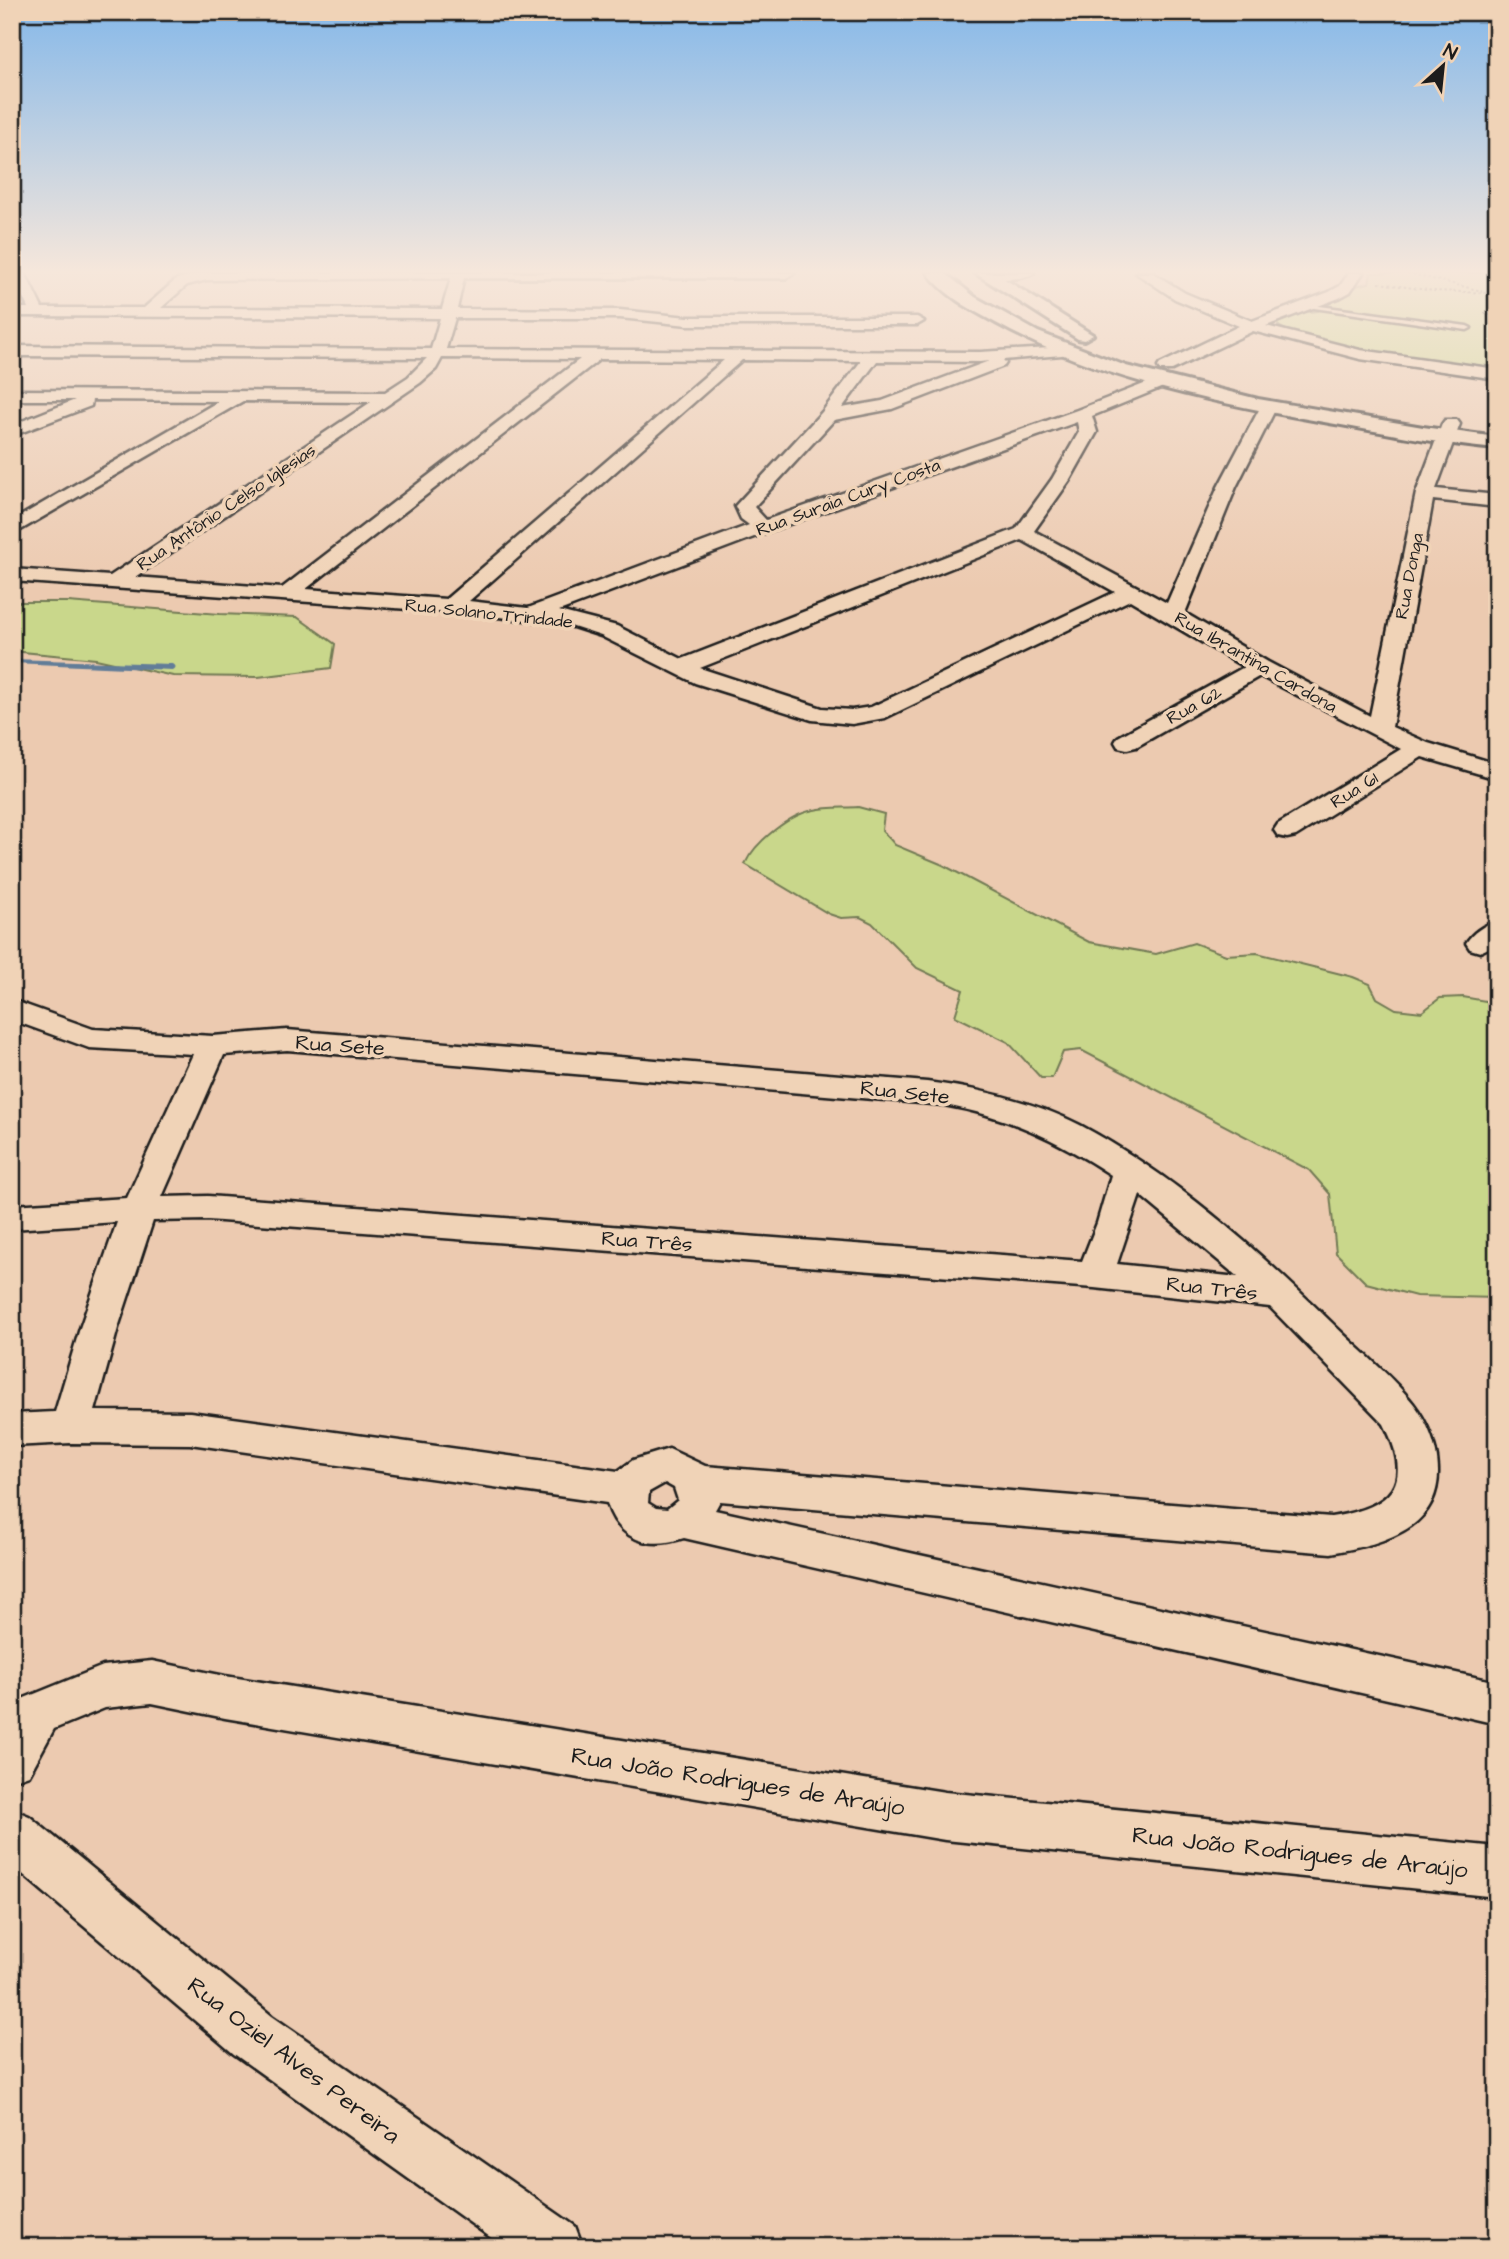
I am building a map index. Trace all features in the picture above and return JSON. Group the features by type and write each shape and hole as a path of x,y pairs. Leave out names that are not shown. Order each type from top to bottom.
{"main road":[{"path":"1178,378 1269,407 1496,438"},
{"path":"1188,378 1449,431"}],"street":[{"name":"Rua Antônio Celso Iglesias","path":"111,584 414,378"},
{"path":"285,596 565,378"},
{"path":"451,607 712,378"},
{"path":"763,527 748,515 744,506 828,416 857,378"},
{"path":"828,416 867,411 957,378"},
{"name":"Rua Suraia Cury Costa","path":"533,613 763,527 1083,414 1155,378"},
{"path":"12,395 389,397"},
{"path":"12,430 103,395"},
{"path":"12,528 240,396"},
{"path":"840,401 900,398"},
{"path":"1173,615 1227,487 1269,407"},
{"path":"681,667 1023,533 1061,480 1088,432 1083,414"},
{"name":"Rua Donga","path":"1379,730 1425,493 1449,431"},
{"path":"1425,493 1497,501"},
{"name":"Rua Ibrantina Cardona","path":"1023,533 1173,615 1260,667 1379,730 1419,748 1497,772"},
{"name":"Rua Solano Trindade","path":"12,575 533,613 566,618 609,631 703,678 820,715 865,716 877,713 1131,592"},
{"name":"Rua 62","path":"1127,742 1260,667"},
{"name":"Rua 61","path":"1287,830 1419,748"},
{"path":"12,1009 89,1038 214,1046 182,1107 138,1209 92,1348 71,1427"},
{"name":"Rua Sete","path":"214,1046 287,1040 943,1094 1007,1108 1042,1121 1129,1170 1178,1204 1280,1295 1399,1414 1412,1434 1419,1457 1419,1478 1412,1497 1399,1513 1380,1525 1357,1532 1331,1535 690,1501"},
{"path":"1094,1275 1110,1241 1129,1170"},
{"name":"Rua Três","path":"12,1217 138,1209 208,1208 1094,1275 1280,1295"},
{"path":"12,1430 71,1427 190,1428 628,1489 627,1504 634,1517 649,1525 667,1527 690,1501 1497,1703"},
{"name":"Rua João Rodrigues de Araújo","path":"12,1759 38,1714 103,1687 152,1682 238,1699 945,1816 1497,1872"},
{"name":"Rua Oziel Alves Pereira","path":"12,1833 253,2035 554,2247"}],"green space":[{"path":"12,602 68,602 297,617 335,644 331,668 258,677 173,676 96,659 12,651"},
{"path":"858,807 884,814 882,830 895,845 943,865 1089,942 1156,954 1194,943 1226,955 1257,953 1353,977 1370,984 1377,998 1396,1009 1422,1012 1440,998 1463,997 1497,1003 1497,1298 1416,1296 1366,1283 1336,1253 1330,1194 1309,1170 1081,1050 1063,1052 1052,1078 1041,1078 1008,1042 955,1016 963,990 917,968 872,923 860,917 841,918 829,914 745,864 765,838 794,817 819,809"}],"waterway":[{"path":"12,661 172,667"}]}
